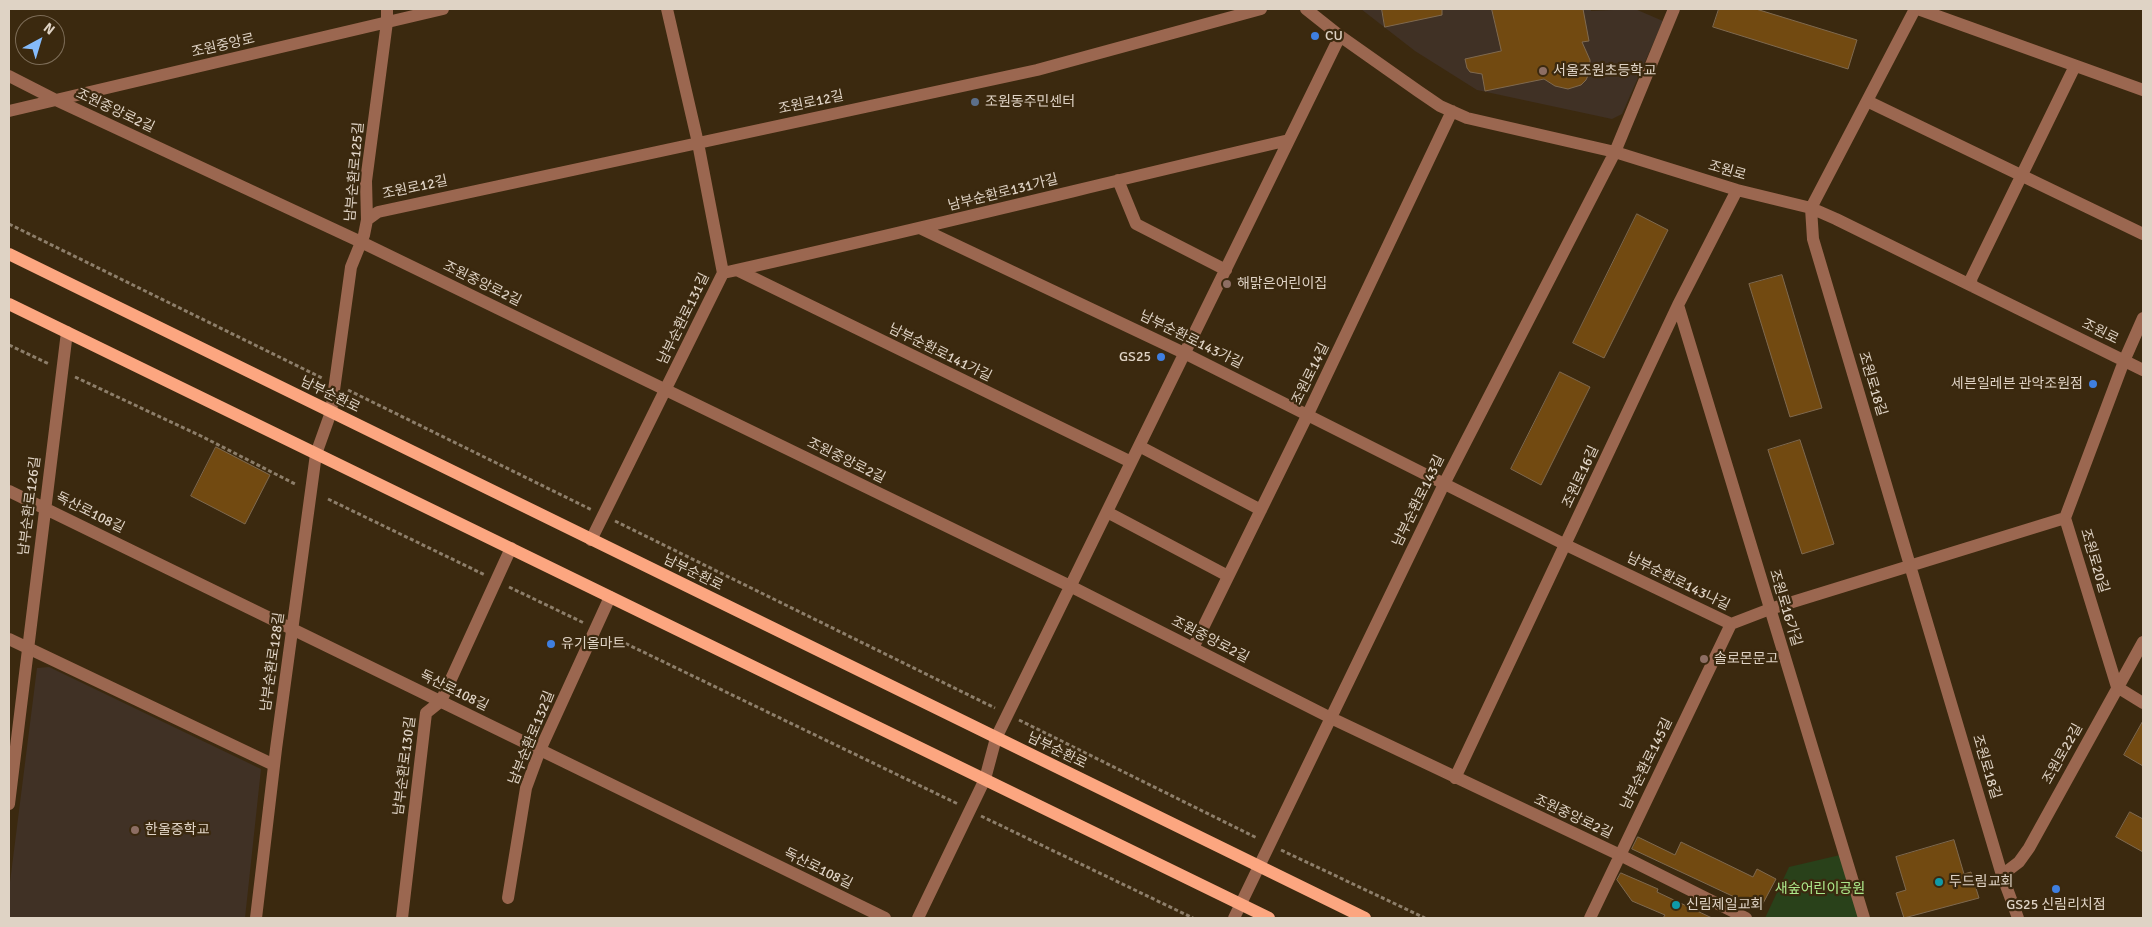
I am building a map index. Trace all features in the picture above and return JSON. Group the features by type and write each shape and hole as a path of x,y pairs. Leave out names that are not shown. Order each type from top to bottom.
{"main road":[{"name":"남부순환로","path":"9,254 1365,918"},
{"path":"9,304 1270,918"}],"street":[{"name":"남부순환로125길","path":"332,412 351,267 367,220 366,181 387,22 387,9"},
{"name":"조원중앙로","path":"9,112 443,9"},
{"name":"남부순환로131길","path":"591,540 723,273 698,143 667,9"},
{"name":"조원로12길","path":"367,220 378,212 1037,70 1261,9"},
{"name":"조원로","path":"1306,9 1418,92 1452,112 1480,121 1615,152 1737,190 1811,208 1836,218 2143,370"},
{"name":"남부순환로143길","path":"1234,918 1444,482 1615,152 1674,9"},
{"path":"1811,208 1917,9 2143,90"},
{"path":"918,918 985,779 996,738 1007,714 1340,36"},
{"path":"1972,286 1971,279 2075,66"},
{"name":"조원중앙로2길","path":"9,76 56,100 361,242 1070,586 1331,718 1454,778 1620,855 1746,918"},
{"path":"1867,100 2143,234"},
{"name":"조원로14길","path":"1193,648 1307,416 1452,112"},
{"name":"남부순환로131가길","path":"723,273 922,229 1289,140"},
{"path":"1118,180 1136,224 1226,270"},
{"name":"조원로16길","path":"1454,778 1678,305 1737,190"},
{"name":"조원로18길","path":"1811,208 1813,239 2002,875 2018,918"},
{"name":"남부순환로143가길","path":"922,229 1184,353 1307,416 1444,482"},
{"name":"남부순환로141가길","path":"737,270 1131,462"},
{"name":"조원로16가길","path":"1678,305 1864,918"},
{"name":"조원로20길","path":"2117,687 2065,518 2124,361 2143,318"},
{"name":"남부순환로126길","path":"9,804 67,332"},
{"name":"남부순환로128길","path":"256,918 274,765 316,454 332,412"},
{"path":"1139,446 1261,510"},
{"name":"남부순환로143나길","path":"1444,482 1731,624 1770,609 1910,566"},
{"name":"독산로108길","path":"9,490 885,918"},
{"path":"1106,512 1228,576"},
{"path":"1910,566 2065,518"},
{"name":"남부순환로130길","path":"402,918 426,713 441,702 511,548"},
{"name":"남부순환로132길","path":"508,898 526,788 540,750 610,597"},
{"name":"남부순환로145길","path":"1590,918 1731,624"},
{"path":"9,640 274,765"},
{"name":"조원로22길","path":"2002,875 2019,862 2029,848 2143,642"},
{"path":"2117,687 2143,703"}],"path":[{"path":"9,224 1270,844 1425,918"},
{"path":"9,346 201,436 297,484"},
{"path":"328,500 1193,918"}],"shaded area":[{"name":"서울조원초등학교","path":"1361,9 1591,9 1591,11 1635,9 1663,21 1622,114 1612,119 1477,90 1415,51"},
{"name":"한울중학교","path":"49,667 261,769 245,918 9,918 9,890 37,668"}],"green space":[{"name":"새숲어린이공원","path":"1840,855 1859,918 1765,918 1789,867"}],"building":[{"path":"1382,9 1442,9 1442,15 1385,27"},
{"path":"1492,9 1583,9 1589,41 1582,42 1590,60 1590,71 1586,80 1581,85 1568,89 1555,86 1544,79 1485,91 1482,74 1470,72 1465,59 1501,51"},
{"path":"1719,9 1756,9 1857,40 1848,69 1713,27"},
{"path":"1637,214 1668,230 1604,358 1573,343"},
{"path":"1782,275 1822,408 1790,417 1749,284"},
{"path":"1560,372 1590,387 1541,485 1511,469"},
{"path":"1800,440 1834,544 1802,554 1768,450"},
{"path":"216,447 270,475 245,524 191,496"},
{"path":"2143,721 2143,766 2124,755"},
{"path":"2130,812 2143,819 2143,852 2116,837"},
{"path":"1638,837 1675,855 1681,842 1753,877 1757,869 1776,879 1760,909 1632,849"},
{"name":"두드림교회","path":"1954,840 1964,874 1971,872 1979,898 1904,918 1896,893 1906,890 1896,857"},
{"path":"1621,873 1658,889 1657,892 1712,918 1663,918 1665,915 1632,901 1617,880"}],"place":[{"name":"CU","path":"1315,36"},
{"name":"서울조원초등학교","path":"1543,71"},
{"name":"조원동주민센터","path":"975,102"},
{"name":"해맑은어린이집","path":"1227,284"},
{"name":"GS25","path":"1161,357"},
{"name":"세븐일레븐 관악조원점","path":"2093,384"},
{"name":"유기올마트","path":"551,644"},
{"name":"솔로몬문고","path":"1704,659"},
{"name":"한울중학교","path":"135,830"},
{"name":"두드림교회","path":"1939,882"},
{"name":"GS25 신림리치점","path":"2056,889"},
{"name":"신림제일교회","path":"1676,905"}]}
